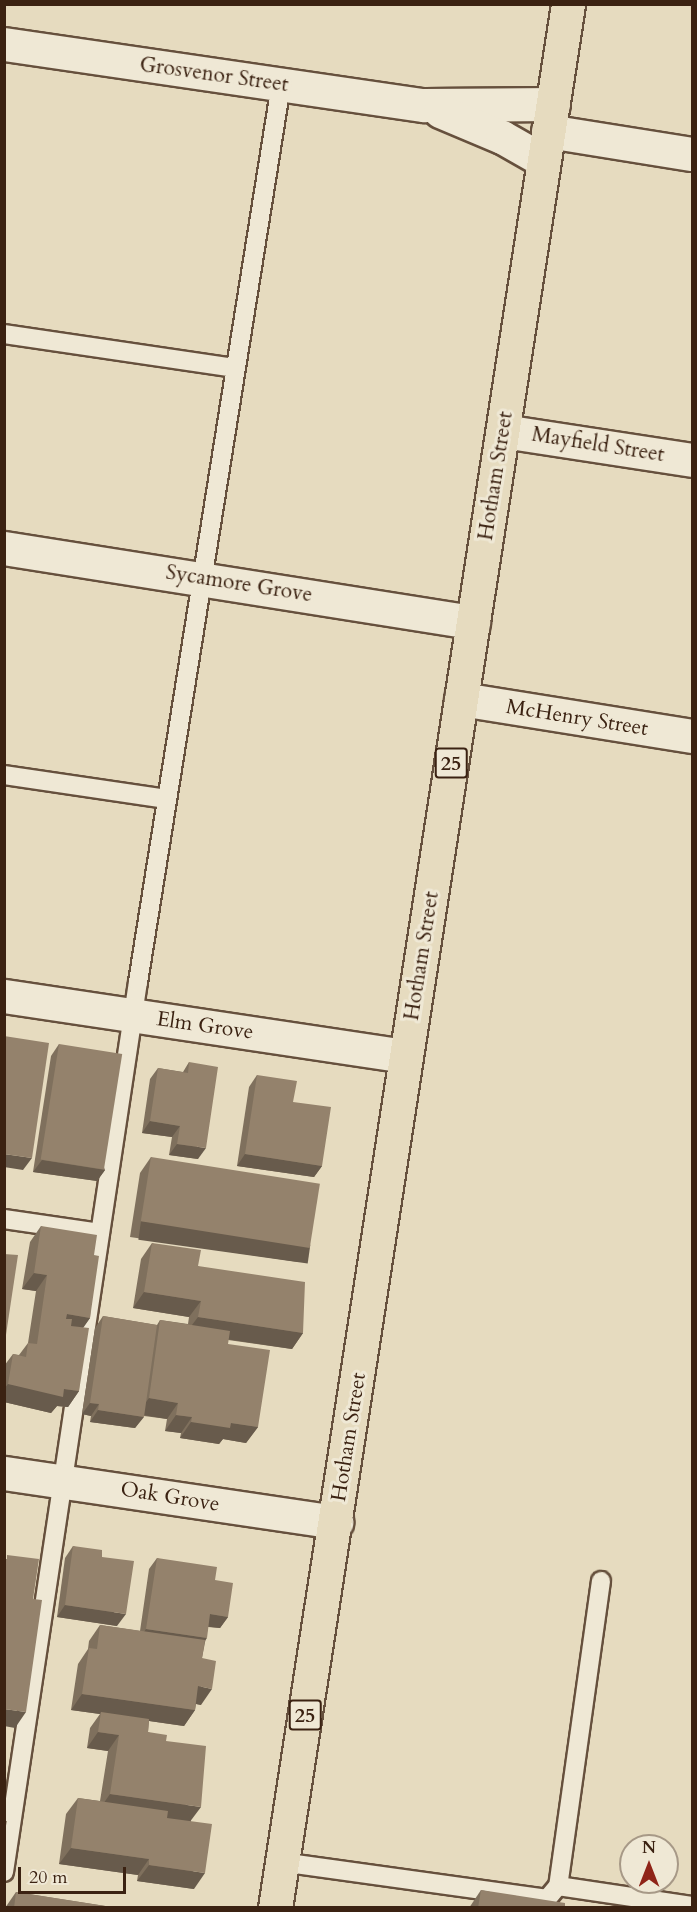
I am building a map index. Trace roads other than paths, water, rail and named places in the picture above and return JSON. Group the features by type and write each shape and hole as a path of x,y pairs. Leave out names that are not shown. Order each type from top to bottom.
{"main road":[{"name":"Hotham Street","path":"275,1908 568,4"}],"street":[{"name":"Grosvenor Street","path":"4,44 424,105 548,132"},
{"name":"Grosvenor Street","path":"424,105 498,135 548,132"},
{"path":"548,132 693,154"},
{"name":"Mayfield Street","path":"503,431 693,460"},
{"name":"Sycamore Grove","path":"4,548 473,622"},
{"name":"McHenry Street","path":"461,699 693,736"},
{"name":"Elm Grove","path":"4,996 406,1056"},
{"name":"Oak Grove","path":"4,1473 336,1522"}],"lane":[{"path":"4,1872 13,1754 62,1481 233,368 280,84"},
{"path":"4,334 233,368"},
{"path":"4,775 166,799"},
{"path":"4,1219 100,1233"},
{"path":"281,1862 547,1899 558,1886 601,1581"},
{"path":"558,1886 693,1906"}]}
